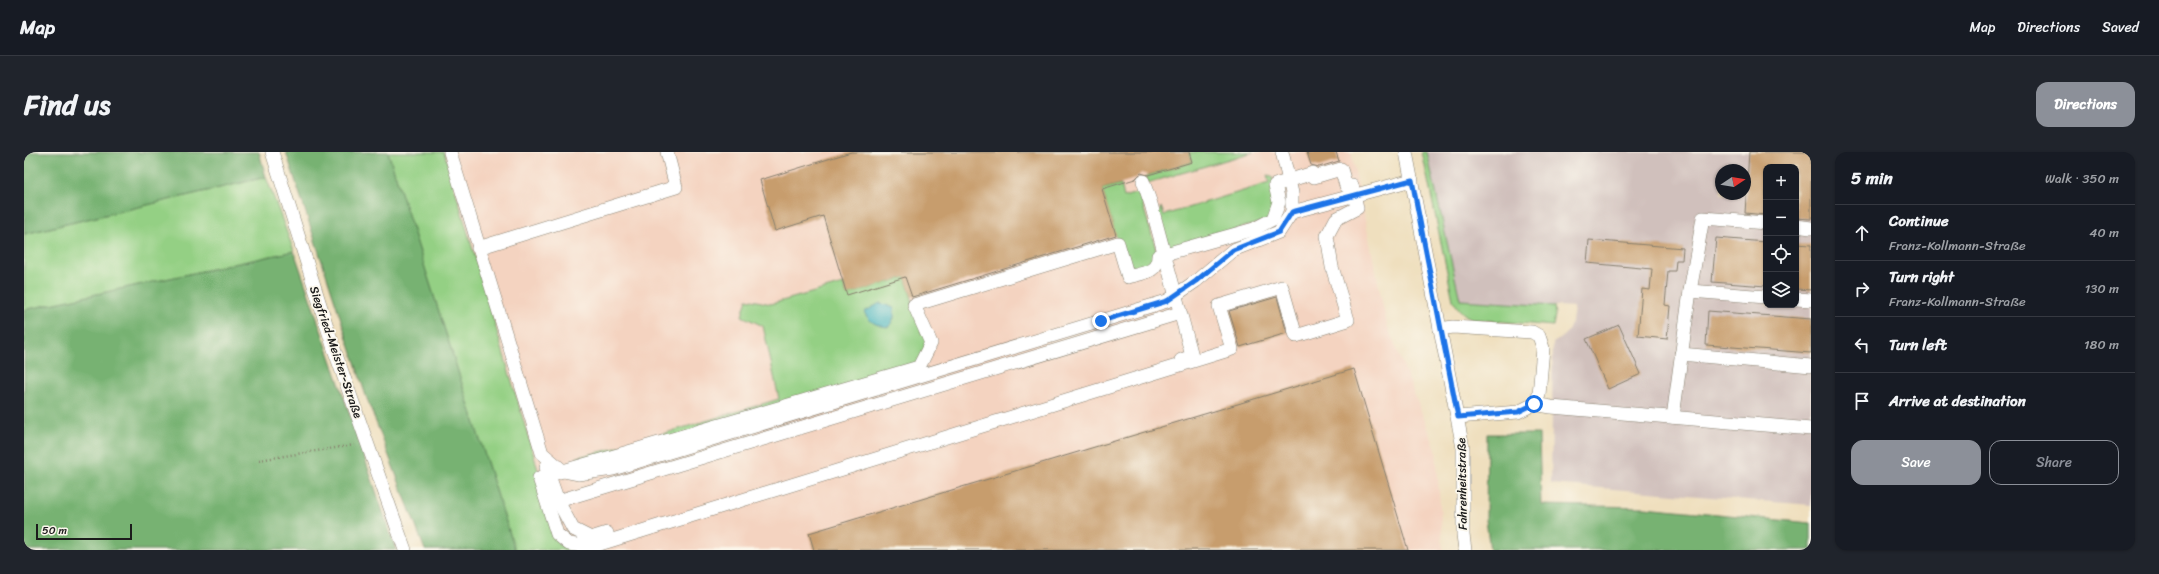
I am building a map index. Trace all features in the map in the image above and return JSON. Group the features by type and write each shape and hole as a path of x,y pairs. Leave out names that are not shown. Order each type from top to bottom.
{"street":[{"name":"Siegfried-Meister-Straße","path":"272,152 334,349 405,550"},
{"path":"450,152 478,248 558,501 573,529 591,538 1192,356 1143,181"},
{"path":"478,248 676,187 667,152"},
{"path":"542,453 563,471 578,474 613,469 1167,301 1233,250 1279,232 1292,212 1292,193 1282,152"},
{"name":"Fahrenheitstraße","path":"1406,152 1463,448 1463,534 1465,550"},
{"path":"1341,169 1346,186 1352,185 1357,208 1336,219 1327,236 1332,267 1348,320 1296,336 1282,287 1219,306 1232,349 590,547 569,544 557,534 539,478 919,367 931,343 914,305 1118,243 1128,277 1151,271 1158,262 1158,256 1254,229 1273,219 1279,202 1275,185 1289,180 1313,173 1314,177 1341,169"},
{"path":"1292,212 1412,180"},
{"path":"1673,417 1690,291 1703,218 1763,223"},
{"path":"1799,226 1811,228"},
{"path":"1690,291 1763,297"},
{"path":"1799,299 1811,300"},
{"path":"558,501 1180,313"},
{"path":"1440,329 1453,327 1532,332 1539,336 1543,348 1539,395 1534,404 1518,412 1458,417"},
{"path":"1681,354 1811,366"},
{"path":"1534,404 1551,407 1811,429"}],"path":[{"path":"260,460 367,443"}],"shaded area":[{"path":"393,152 1351,152 1387,325 1436,449 1443,550 520,550"},
{"path":"1427,152 1811,152 1811,505 1551,484 1553,343 1568,331 1572,322 1574,307 1460,300"}],"green space":[{"path":"24,152 259,152 266,177 24,234"},
{"path":"286,152 388,152 515,550 425,550 366,396"},
{"path":"388,152 444,152 557,534 592,550 515,550"},
{"path":"1189,152 1253,152 1148,183 1146,176 1192,162"},
{"path":"1422,152 1427,152 1460,300 1554,306 1555,315 1553,326 1473,319 1464,314 1457,306 1453,300"},
{"path":"1267,175 1272,176 1275,185 1273,219 1169,248 1158,214 1161,207 1164,215 1269,183"},
{"path":"266,177 294,251 24,310 24,234"},
{"path":"1121,184 1124,197 1139,192 1158,256 1158,262 1128,277 1102,189"},
{"path":"294,251 396,550 24,550 24,310"},
{"path":"905,277 914,305 931,343 919,367 580,466 577,457 612,449 779,399 763,326 742,316 747,299 771,304 843,284 847,295"},
{"path":"1487,434 1539,434 1541,505 1645,507 1811,523 1811,550 1490,550 1486,520"}],"water":[{"path":"880,303 894,308 894,318 889,327 874,323 864,312"}],"building":[{"path":"851,152 1189,152 1192,162 1148,175 1141,173 1135,179 1102,189 1116,235 912,297 905,277 847,295 823,216 775,231 760,180"},
{"path":"1307,152 1336,152 1339,161 1319,167 1311,165"},
{"path":"1749,152 1811,152 1811,219 1799,218 1799,164 1763,164 1763,215 1745,213 1746,200 1751,200 1751,164 1748,164"},
{"path":"1716,238 1763,242 1763,286 1712,282"},
{"path":"1589,240 1683,248 1682,260 1676,260 1675,271 1668,271 1665,305 1670,306 1667,339 1638,336 1642,289 1650,290 1652,269 1587,263"},
{"path":"1799,244 1811,245 1811,290 1799,289"},
{"path":"1277,297 1287,333 1240,347 1229,311"},
{"path":"1708,311 1811,319 1811,353 1706,345"},
{"path":"1619,325 1641,374 1608,389 1586,339"},
{"path":"1354,369 1408,550 814,550 809,533"}],"route":[{"path":"1101,321 1167,301 1196,281 1233,250 1279,232 1292,212 1412,180 1458,417 1518,412 1527,409 1534,404"}]}
